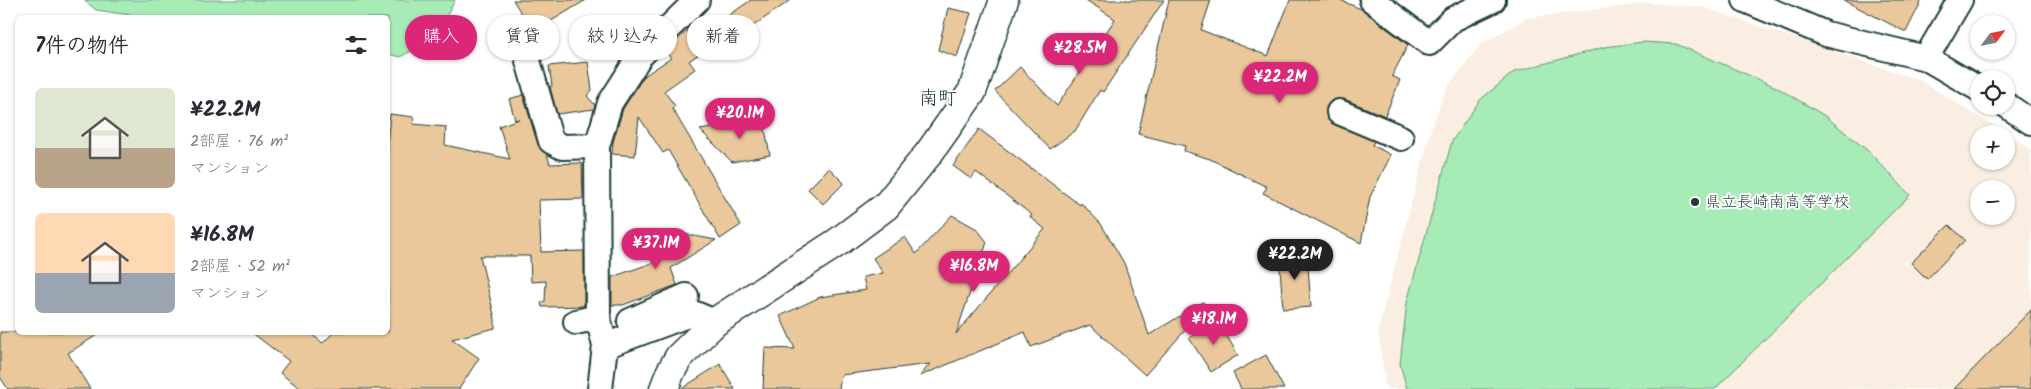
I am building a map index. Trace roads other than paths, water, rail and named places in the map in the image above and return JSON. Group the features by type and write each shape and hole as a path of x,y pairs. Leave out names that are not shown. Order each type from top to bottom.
{"street":[{"path":"600,389 596,330 597,146 610,103 640,56 697,0"},
{"path":"664,389 679,357 715,322 838,242 886,206 929,153 972,92 1004,0"},
{"path":"1372,0 1429,42 1453,19 1493,0"},
{"path":"1746,0 1826,34 1926,58 1970,84"},
{"path":"1926,58 1960,0"},
{"path":"528,61 551,141 562,147 597,146"},
{"path":"2015,111 2031,122"},
{"path":"1338,112 1401,138"},
{"path":"596,330 686,296"},
{"path":"596,330 693,313 715,322"}],"place":[{"name":"県立長崎南高等学校","path":"1695,202"}],"district":[{"name":"南町","path":"938,99"}]}
